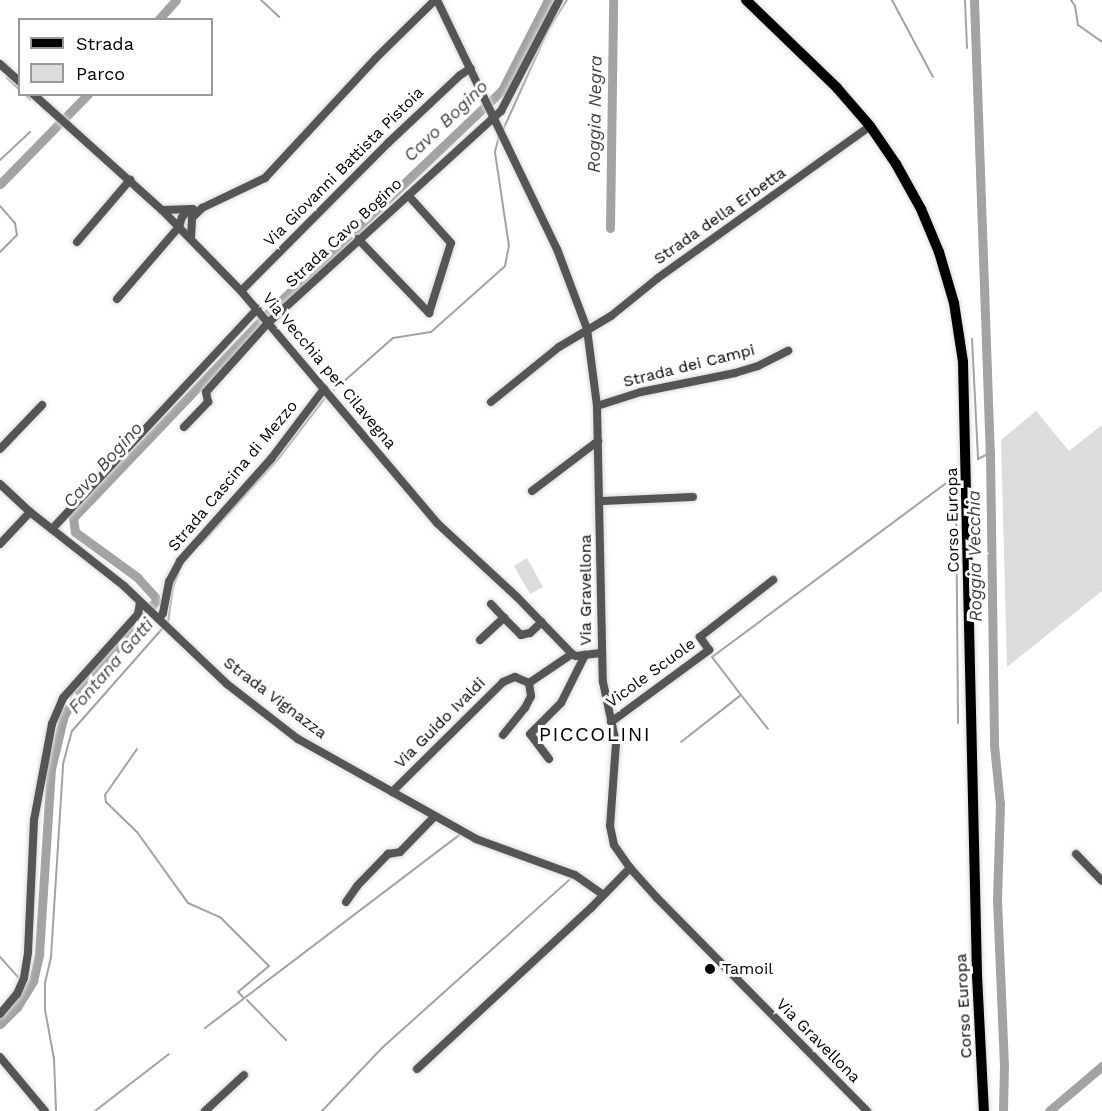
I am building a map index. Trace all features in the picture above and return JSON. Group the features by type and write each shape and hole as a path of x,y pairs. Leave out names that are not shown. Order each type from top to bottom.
{"main road":[{"name":"Corso Europa","path":"746,0 837,88 870,126 896,164 921,209 939,252 954,303 963,362 977,975 984,1111"}],"street":[{"path":"191,239 189,228 192,218 202,208 265,178 376,58 436,0"},
{"name":"Via Gravellona","path":"436,0 502,132 569,276 587,329 597,406 601,501 603,682 616,744 610,826 614,845 630,868 867,1111"},
{"name":"Strada Cavo Bogino","path":"184,427 208,402 206,392 268,323 493,114 501,111 559,0"},
{"path":"0,64 18,80"},
{"name":"Via Giovanni Battista Pistoia","path":"241,291 388,143 459,76 471,68"},
{"name":"Via Vecchia per Cilavegna","path":"35,96 130,180 191,239 257,309 437,523 542,622 572,654"},
{"name":"Strada della Erbetta","path":"491,402 559,347 611,316 658,278 870,126"},
{"path":"77,242 130,180"},
{"path":"358,239 429,313 451,243 408,195"},
{"path":"162,210 202,208"},
{"path":"117,298 179,227 182,218 190,209"},
{"path":"52,529 257,309"},
{"name":"Strada dei Campi","path":"597,406 641,392 735,373 758,366 788,351"},
{"name":"Strada Cascina di Mezzo","path":"0,1014 16,994 24,978 28,952 34,820 52,724 63,698 138,614 155,616 180,561 271,459 324,389"},
{"path":"0,449 42,405"},
{"path":"532,491 598,441"},
{"name":"Strada Vignazza","path":"0,484 30,512 124,586 227,684 298,739 476,839 575,875 602,894"},
{"path":"601,501 693,497"},
{"path":"0,544 30,512"},
{"name":"Vicole Scuole","path":"611,722 709,650 700,637 773,580"},
{"path":"491,604 521,635 530,633 542,622"},
{"path":"480,640 504,618"},
{"path":"503,735 525,708 531,696 529,683 572,654 585,656 601,653"},
{"path":"549,759 530,734 561,703 585,656"},
{"name":"Via Guido Ivaldi","path":"393,792 503,682 515,677 529,683"},
{"path":"346,902 357,886 388,854 400,852 435,816"},
{"path":"1076,854 1102,881"},
{"path":"417,1069 591,908 602,894 630,868"},
{"path":"0,1057 45,1111"},
{"path":"205,1111 244,1075"}],"green space":[{"path":"1036,411 1069,451 1102,425 1102,591 1007,667 1001,440"},
{"path":"527,558 543,587 530,594 514,566"}],"waterway":[{"path":"160,18 176,0"},
{"path":"261,0 279,17"},
{"name":"Cavo Bogino","path":"0,1024 17,1007 33,981 39,954 51,769 64,715 74,699 156,601 137,577 75,532 73,518 268,313 502,90 548,0"},
{"name":"Fontana Gatti","path":"502,132 548,30 567,0"},
{"name":"Roggia Negra","path":"610,228 613,0"},
{"path":"892,0 933,77"},
{"path":"965,0 967,48"},
{"name":"Roggia Vecchia","path":"974,0 990,453 994,745 1000,804 997,899 1004,1064 1003,1111"},
{"path":"1071,0 1075,6 1078,25 1102,42"},
{"path":"7,78 18,88"},
{"path":"27,96 30,99"},
{"path":"0,184 86,96"},
{"path":"0,160 30,132"},
{"name":"Fontana Gatti","path":"334,390 393,338 431,332 505,266 509,246 495,152 499,136"},
{"path":"0,206 15,223 17,235 0,252"},
{"path":"972,339 978,459 990,453"},
{"name":"Fontana Gatti","path":"201,544 279,458 325,398"},
{"path":"956,481 958,474"},
{"path":"681,742 741,695 712,657 958,474"},
{"path":"956,489 958,723"},
{"name":"Fontana Gatti","path":"56,1111 54,1059 45,1010 45,983 51,957 63,764 72,731 168,622 173,587 179,572"},
{"path":"741,695 768,729"},
{"path":"137,749 105,795 106,802 137,832 188,903 221,918 269,966 238,992 243,997"},
{"path":"205,1028 459,835"},
{"path":"322,1111 383,1047 570,879"},
{"path":"0,957 19,978"},
{"path":"247,1000 286,1040"},
{"path":"95,1111 169,1054"},
{"path":"1049,1111 1102,1066"}],"place":[{"name":"Tamoil","path":"710,969"}],"district":[{"name":"PICCOLINI","path":"595,734"}]}
